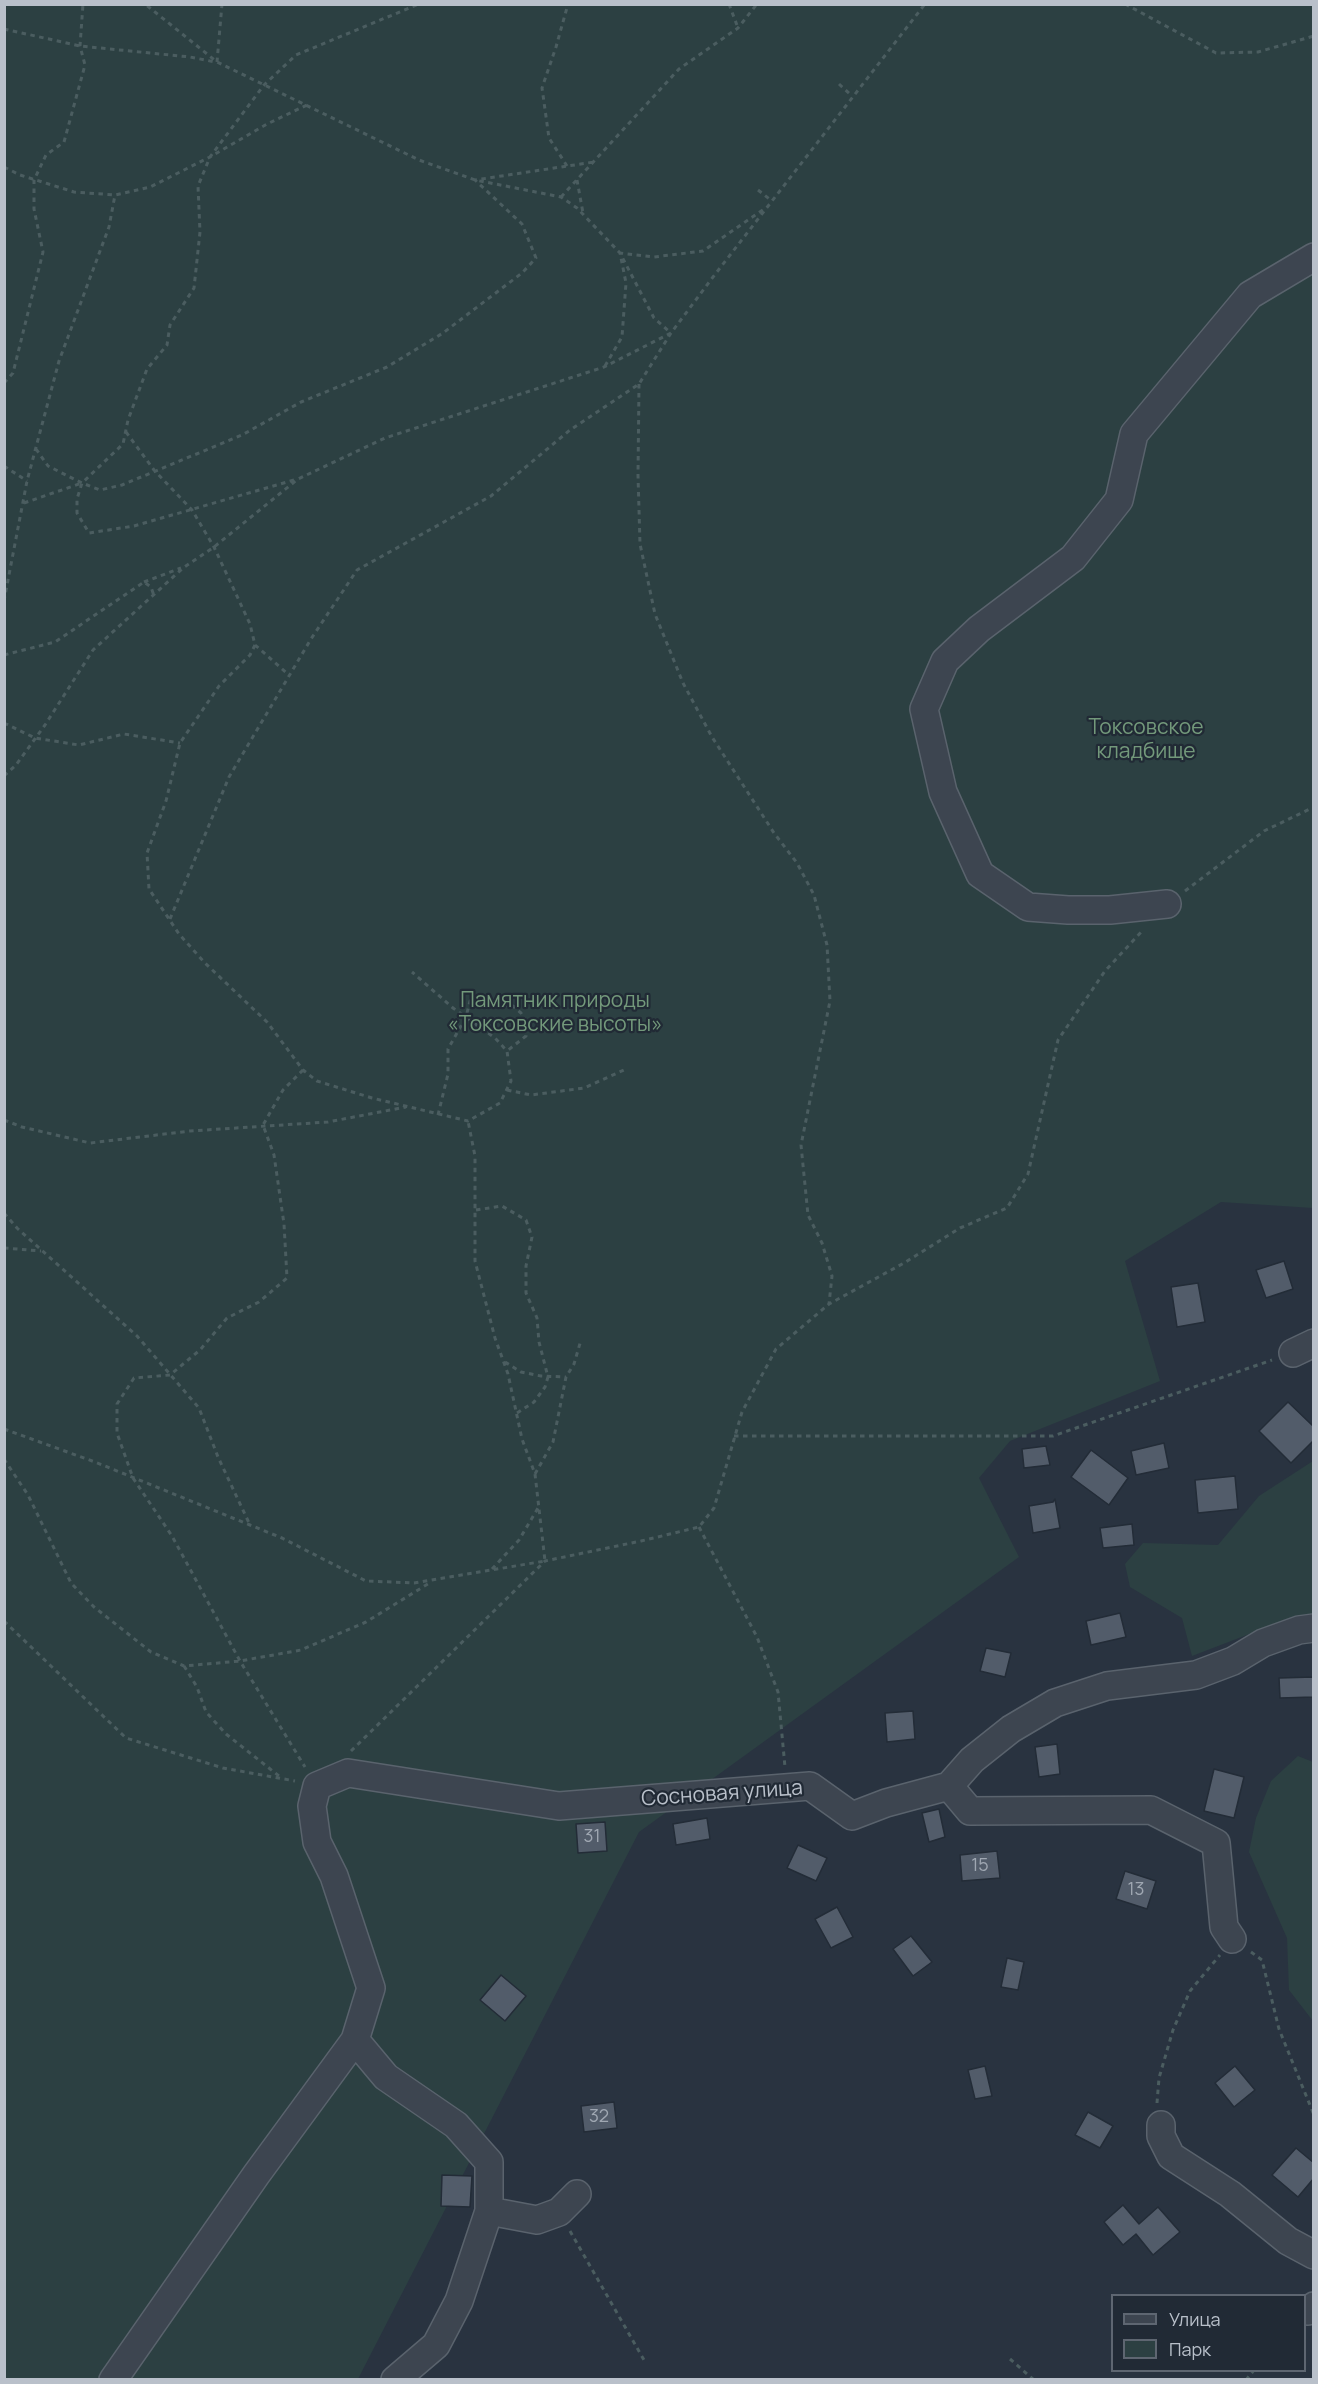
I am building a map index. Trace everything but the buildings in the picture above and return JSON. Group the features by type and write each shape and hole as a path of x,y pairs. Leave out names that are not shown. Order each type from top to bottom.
{"street":[{"path":"1167,904 1110,910 1028,907 980,874 942,792 924,709 945,661 979,629 1073,558 1086,542 1119,500 1134,434 1250,295 1314,256"},
{"path":"1233,1939 1224,1927 1216,1843 1151,1810 970,1811 949,1786 972,1760 1011,1729 1055,1703 1107,1686 1196,1675 1233,1661 1263,1643 1299,1630 1314,1628"},
{"name":"Сосновая улица","path":"317,1786 348,1773 559,1806 810,1786 852,1816 886,1803 949,1786"},
{"path":"113,2379 355,2040 371,1988 334,1876 317,1842 312,1806 317,1786"},
{"path":"355,2040 386,2078 456,2125 489,2162 489,2211 459,2301 436,2345 395,2379"},
{"path":"1161,2126 1161,2136 1171,2156 1230,2194 1288,2241 1314,2255"},
{"path":"489,2211 537,2220 568,2203"}],"path":[{"path":"4,383 13,373 43,252 34,209 34,180 46,155 64,142 85,65 80,46 83,4"},
{"path":"145,4 217,62 419,160 475,180 561,197 584,215 620,254 654,318 671,333"},
{"path":"217,62 222,4"},
{"path":"24,502 81,483 123,444 147,369 167,345 170,325 194,288 200,232 198,186 210,157 264,85 296,55 419,4"},
{"path":"567,166 549,138 542,88 568,4"},
{"path":"729,4 738,28"},
{"path":"561,197 679,69 738,28 757,4"},
{"path":"170,919 230,777 289,675 357,570 491,496 570,430 639,384 671,333 852,95 925,4"},
{"path":"1125,4 1216,53 1258,52 1314,36"},
{"path":"4,29 80,46 190,57 217,62"},
{"path":"839,84 852,95"},
{"path":"4,167 34,180 74,192 115,195 150,187 307,105"},
{"path":"475,180 594,162"},
{"path":"36,450 48,466 81,483 100,490 122,485 242,435 301,402 387,367 443,333 522,273 536,258 522,224 475,180"},
{"path":"577,180 584,215"},
{"path":"758,189 772,201"},
{"path":"4,601 27,481 59,361 109,228 115,195"},
{"path":"620,254 654,256 703,251 768,206"},
{"path":"604,367 622,337 627,283 620,254"},
{"path":"81,483 77,499 77,513 89,533 134,526 298,478 385,438 604,367 671,333"},
{"path":"639,384 640,544 655,614 683,683 712,737 801,871 814,895 827,945 830,1001 801,1145 808,1215 822,1244 832,1276 829,1304"},
{"path":"126,432 154,470 192,510 214,547 250,624 255,645 289,675"},
{"path":"4,466 27,481"},
{"path":"4,776 16,765 93,650 183,568 214,547 298,478"},
{"path":"4,655 55,642 144,582 183,568"},
{"path":"144,582 151,587 154,596"},
{"path":"255,645 250,655 219,686 180,743 166,801 147,853 149,888 179,934 205,963 267,1022 303,1070 317,1081 372,1098 468,1121 500,1103 511,1081 507,1051 495,1038 412,972"},
{"path":"4,723 35,738 79,745 124,734 180,743"},
{"path":"1167,904 1264,831 1314,807"},
{"path":"4,1430 133,1478 282,1538 366,1581 414,1583 433,1581 641,1542 699,1527 714,1508 742,1412 776,1349 829,1304 904,1263 960,1228 1007,1208 1028,1174 1058,1040 1105,971 1144,929"},
{"path":"438,1115 448,1074 448,1049 466,1017 470,1001 513,1006 525,1019 526,1036 507,1051"},
{"path":"263,1125 284,1090 303,1070"},
{"path":"507,1090 531,1095 584,1088 624,1070"},
{"path":"4,1120 22,1127 90,1143 263,1125 328,1122 408,1107"},
{"path":"468,1121 475,1156 475,1261 495,1338 504,1362 522,1439 535,1474 545,1561"},
{"path":"263,1125 274,1155 284,1224 286,1278 259,1302 227,1318 200,1350 170,1375 134,1378 117,1404 117,1433 133,1478 172,1536 240,1661 317,1786"},
{"path":"476,1210 502,1206 526,1220 532,1237 526,1266 526,1293 537,1318 539,1342 548,1377 545,1387 534,1402 516,1413"},
{"path":"4,1213 17,1228 137,1336 199,1408 218,1457 250,1525"},
{"path":"4,1248 43,1251"},
{"path":"535,1474 553,1442 566,1377 574,1364 581,1340"},
{"path":"734,1436 1053,1436 1303,1348"},
{"path":"504,1362 521,1372 548,1377 566,1377"},
{"path":"4,1459 28,1495 71,1583 94,1607 151,1652 184,1666 240,1661 302,1650 356,1627 433,1581"},
{"path":"490,1570 519,1540 538,1507"},
{"path":"699,1527 758,1637 778,1692 788,1788"},
{"path":"349,1754 545,1561"},
{"path":"4,1621 126,1738 223,1768 280,1777 317,1786"},
{"path":"184,1666 206,1712 226,1734 280,1777"},
{"path":"1161,2126 1156,2102 1159,2078 1173,2030 1190,1991 1233,1939 1263,1960 1279,2030 1314,2115"},
{"path":"568,2203 644,2360"},
{"path":"1010,2359 1034,2379"}],"green space":[{"name":"Памятник природы «Токсовские высоты»","path":"5,5 1313,5 1313,1208 1221,1202 1125,1261 1160,1381 1010,1441 979,1478 1019,1557 639,1832 358,2379 5,2380"},
{"path":"1313,1461 1313,1618 1252,1633 1192,1656 1182,1618 1130,1587 1125,1564 1143,1543 1218,1545 1259,1496"},
{"path":"1298,1756 1313,1762 1313,2021 1289,1990 1287,1938 1249,1852 1256,1818 1271,1781"}],"park label":[{"name":"Токсовское кладбище","path":"1146,740"}]}
